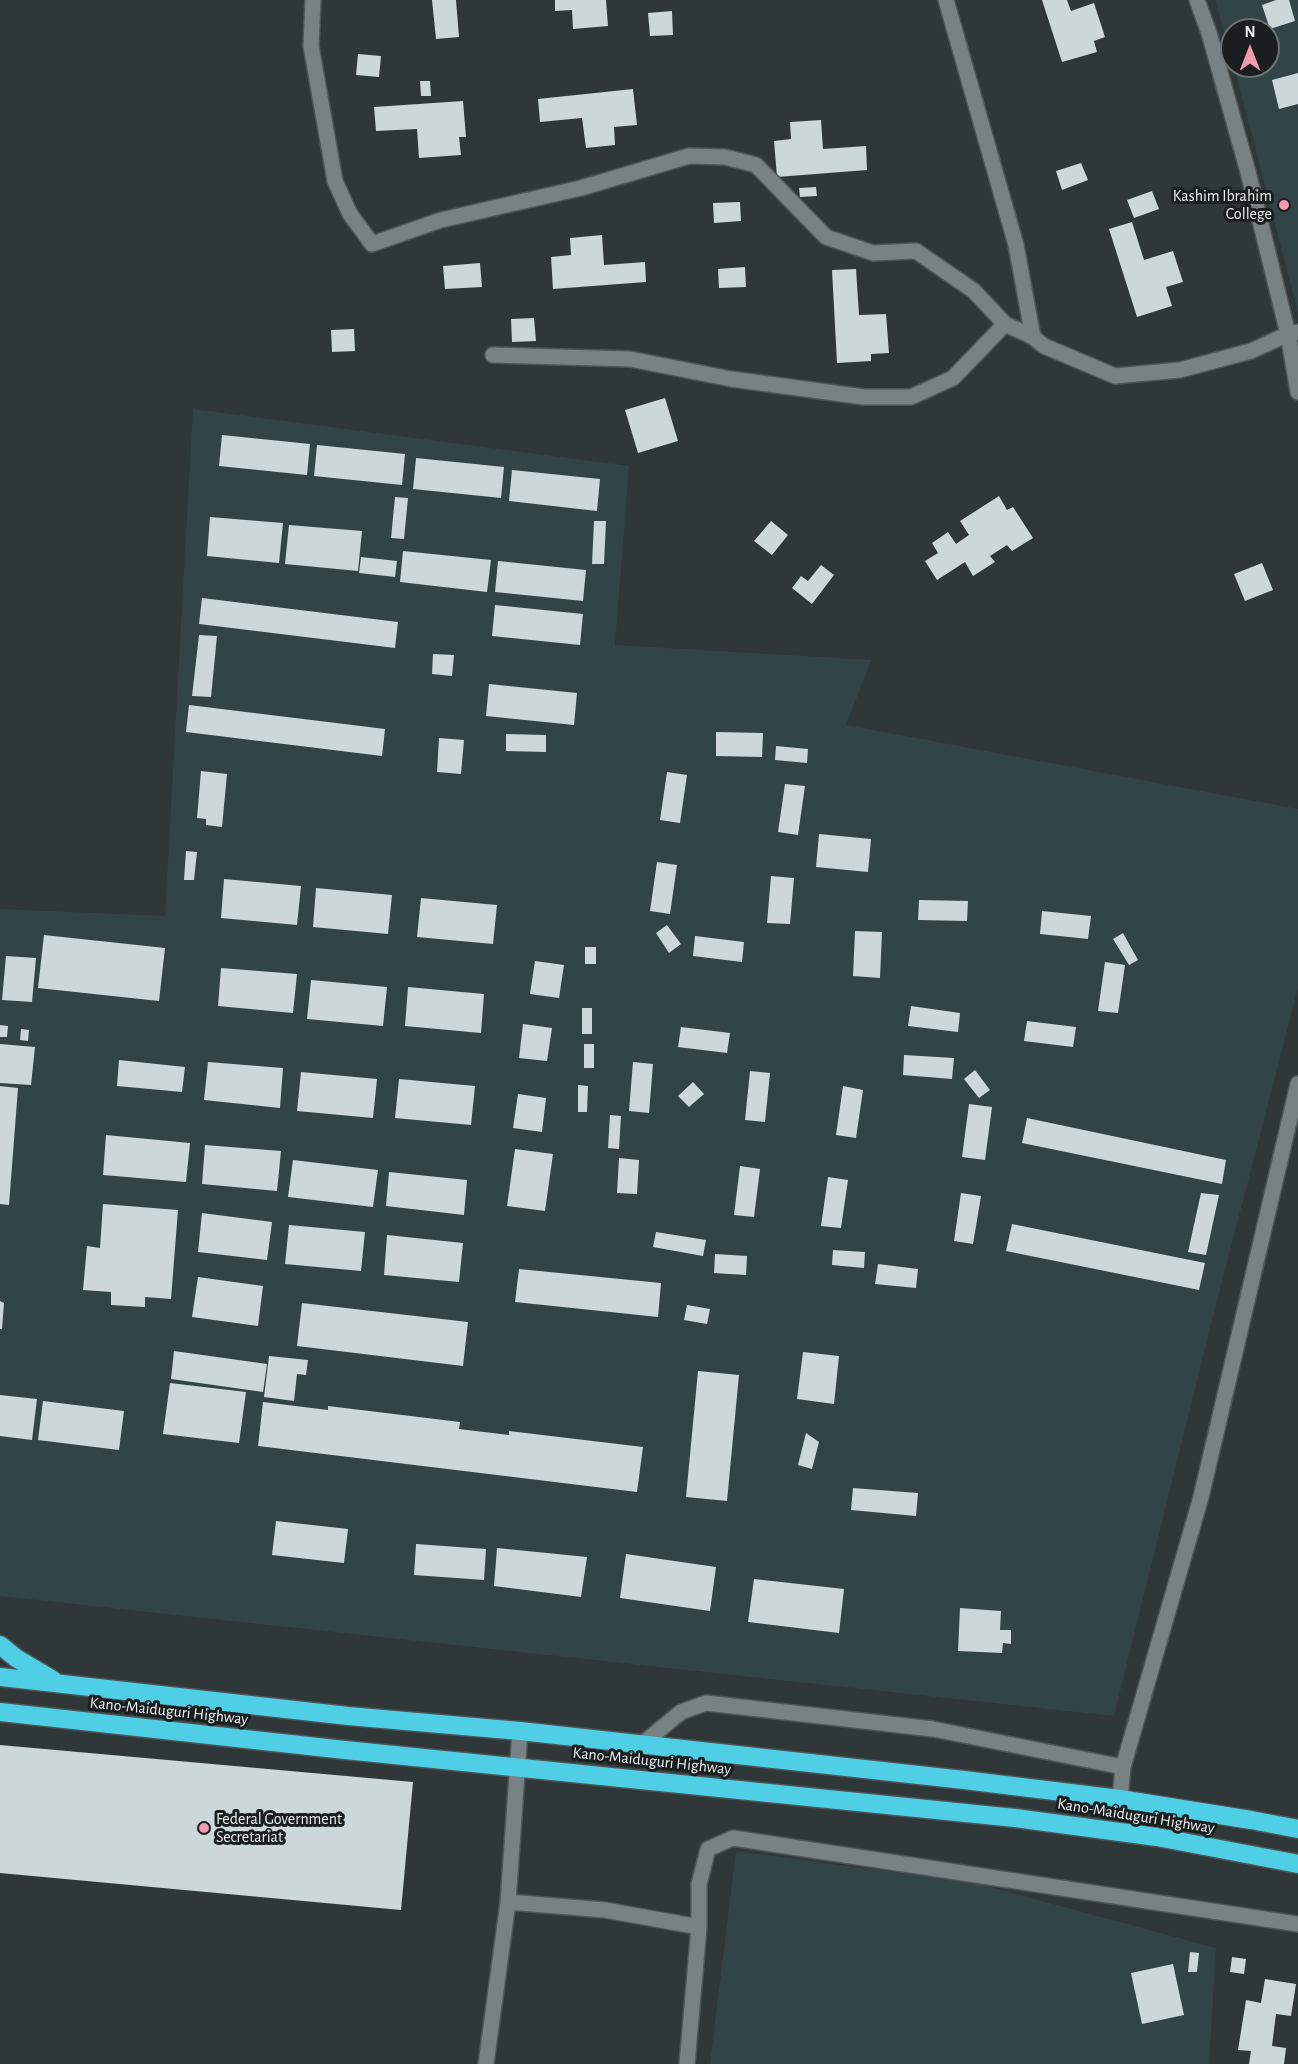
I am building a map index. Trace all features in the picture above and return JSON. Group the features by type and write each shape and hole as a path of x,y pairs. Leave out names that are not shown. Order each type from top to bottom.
{"highway":[{"path":"0,1645 16,1658 57,1683"},
{"name":"Kano-Maiduguri Highway","path":"0,1677 952,1779 1120,1799 1298,1829"},
{"name":"Kano-Maiduguri Highway","path":"0,1712 1015,1818 1157,1837 1298,1864"}],"street":[{"path":"314,0 311,46 334,181 350,214 372,244 441,220 581,188 689,156 725,157 756,165 826,237 873,253 916,251 974,291 1005,324 1033,337 1044,346 1115,376 1180,370 1251,351 1293,333"},
{"path":"946,0 1016,245 1033,337"},
{"path":"1197,0 1209,33 1293,333 1298,392"},
{"path":"493,355 630,359 731,379 864,397 911,397 953,378 1005,324"},
{"path":"1120,1799 1123,1767 1201,1497 1298,1084"},
{"path":"641,1745 681,1712 706,1703 933,1729 1123,1767"},
{"path":"486,2064 508,1902 520,1731"},
{"path":"687,2064 699,1927 699,1884 708,1849 733,1838 1298,1924"},
{"path":"508,1902 605,1910 699,1927"}],"shaded area":[{"name":"Kashim Ibrahim College","path":"1215,0 1298,0 1298,313 1237,78 1280,78 1280,18 1220,18"},
{"path":"193,409 629,466 615,645 871,660 846,725 1298,809 1298,988 1211,1324 1114,1716 0,1596 0,909 165,916"},
{"path":"736,1851 975,1883 1216,1948 1209,2064 710,2064"}],"building":[{"path":"432,0 456,0 459,37 436,39"},
{"path":"555,0 606,0 608,26 573,29 572,10 555,11"},
{"path":"1042,0 1067,0 1071,11 1094,3 1105,37 1094,41 1097,52 1062,62"},
{"path":"1276,0 1289,0 1295,21 1280,26 1280,18 1266,18 1262,5"},
{"path":"672,11 673,35 650,36 648,13"},
{"path":"358,54 381,56 379,77 356,75"},
{"path":"1298,73 1298,104 1279,109 1272,80"},
{"path":"420,81 430,81 431,96 421,96"},
{"path":"633,89 637,125 614,127 615,145 586,148 582,118 540,122 538,99"},
{"path":"463,101 466,137 459,137 461,155 419,158 417,129 376,131 374,107"},
{"path":"821,120 823,149 866,146 867,170 777,177 774,141 791,139 790,122"},
{"path":"1081,163 1088,180 1062,190 1056,171"},
{"path":"816,187 817,196 800,197 799,188"},
{"path":"1152,191 1159,209 1134,218 1127,200"},
{"path":"740,202 741,221 714,223 713,203"},
{"path":"1132,222 1144,260 1173,251 1183,282 1166,287 1172,306 1137,317 1109,229"},
{"path":"602,235 604,265 645,262 646,282 553,289 551,257 571,255 570,238"},
{"path":"480,263 482,287 445,289 443,266"},
{"path":"745,267 746,287 719,288 718,269"},
{"path":"856,269 859,315 886,314 889,353 871,354 871,361 837,363 832,270"},
{"path":"534,318 536,341 512,342 511,319"},
{"path":"354,329 355,351 332,352 331,330"},
{"path":"665,398 678,441 638,453 625,410"},
{"path":"222,435 310,444 307,475 219,466"},
{"path":"317,445 405,454 402,485 314,476"},
{"path":"416,458 504,467 501,498 413,489"},
{"path":"512,470 600,479 597,511 509,501"},
{"path":"999,496 1007,510 1013,507 1033,538 1012,551 1007,545 990,556 995,562 973,576 965,562 937,580 925,561 938,553 932,543 948,532 956,544 969,535 960,521"},
{"path":"395,497 408,498 404,539 391,538"},
{"path":"210,517 283,523 279,563 207,556"},
{"path":"594,521 606,521 604,564 592,564"},
{"path":"771,521 788,535 772,555 754,541"},
{"path":"289,525 362,531 358,571 285,564"},
{"path":"403,551 491,560 487,592 400,582"},
{"path":"361,557 397,561 395,577 359,573"},
{"path":"498,561 586,570 583,601 495,592"},
{"path":"1262,563 1273,590 1245,601 1234,574"},
{"path":"821,565 834,575 812,604 792,588 801,576 808,581"},
{"path":"202,598 398,622 395,648 199,624"},
{"path":"495,605 583,614 580,645 492,636"},
{"path":"199,635 217,636 211,697 192,696"},
{"path":"433,654 454,655 452,676 432,674"},
{"path":"489,684 577,693 574,725 486,716"},
{"path":"189,705 385,729 382,756 186,732"},
{"path":"716,732 763,733 762,757 716,756"},
{"path":"506,734 546,735 546,752 506,751"},
{"path":"439,738 464,740 461,774 437,772"},
{"path":"776,746 808,749 807,763 775,760"},
{"path":"201,771 227,774 222,827 206,825 206,819 197,818"},
{"path":"667,772 687,775 680,823 660,820"},
{"path":"785,784 805,786 798,835 778,832"},
{"path":"819,834 871,839 868,872 816,867"},
{"path":"186,851 197,852 194,880 184,880"},
{"path":"657,862 677,865 670,914 650,911"},
{"path":"771,876 794,878 790,924 767,923"},
{"path":"224,879 301,886 297,925 221,918"},
{"path":"316,888 392,895 388,934 313,927"},
{"path":"421,898 497,905 493,944 417,937"},
{"path":"919,900 968,901 967,921 918,920"},
{"path":"1042,911 1091,916 1088,939 1040,934"},
{"path":"667,925 681,944 669,953 656,933"},
{"path":"855,931 882,932 880,978 853,976"},
{"path":"1123,933 1138,960 1129,965 1113,939"},
{"path":"44,935 165,948 159,1001 38,988"},
{"path":"695,936 744,942 742,962 693,956"},
{"path":"585,947 596,947 596,964 585,964"},
{"path":"6,956 36,958 32,1002 2,1000"},
{"path":"535,961 564,965 559,998 530,994"},
{"path":"1105,962 1125,965 1118,1013 1098,1011"},
{"path":"221,968 297,974 293,1013 218,1006"},
{"path":"311,980 387,987 383,1026 307,1019"},
{"path":"408,987 484,994 481,1033 405,1026"},
{"path":"911,1006 960,1013 958,1032 908,1026"},
{"path":"582,1008 592,1008 592,1034 582,1034"},
{"path":"1027,1021 1076,1027 1073,1047 1024,1041"},
{"path":"523,1024 552,1028 547,1061 519,1058"},
{"path":"0,1025 8,1026 7,1037 0,1037"},
{"path":"681,1027 730,1033 727,1053 678,1047"},
{"path":"21,1029 29,1030 28,1041 20,1040"},
{"path":"0,1044 35,1047 31,1085 0,1083"},
{"path":"584,1044 594,1044 594,1068 584,1068"},
{"path":"904,1055 954,1058 952,1079 903,1075"},
{"path":"119,1060 185,1067 182,1092 117,1086"},
{"path":"208,1062 283,1068 280,1108 204,1100"},
{"path":"633,1062 653,1064 649,1113 629,1111"},
{"path":"975,1070 990,1090 979,1098 964,1079"},
{"path":"750,1071 770,1073 765,1122 745,1120"},
{"path":"301,1072 377,1079 373,1118 297,1111"},
{"path":"399,1079 475,1086 471,1125 395,1118"},
{"path":"693,1082 704,1094 689,1107 678,1096"},
{"path":"578,1085 588,1086 587,1112 578,1112"},
{"path":"0,1086 18,1088 9,1205 0,1204"},
{"path":"843,1086 863,1090 856,1138 836,1135"},
{"path":"518,1094 546,1098 542,1132 513,1128"},
{"path":"969,1104 992,1107 985,1160 962,1157"},
{"path":"610,1115 621,1116 619,1149 608,1148"},
{"path":"1027,1118 1226,1160 1222,1184 1022,1143"},
{"path":"106,1135 190,1143 186,1182 103,1175"},
{"path":"205,1145 281,1151 277,1191 202,1184"},
{"path":"515,1149 553,1154 545,1211 507,1206"},
{"path":"619,1158 639,1160 637,1194 617,1193"},
{"path":"293,1160 378,1170 373,1207 288,1197"},
{"path":"740,1166 760,1169 754,1217 734,1215"},
{"path":"389,1172 467,1180 464,1215 386,1206"},
{"path":"828,1177 848,1180 841,1228 821,1226"},
{"path":"961,1193 981,1196 973,1244 954,1241"},
{"path":"1201,1193 1219,1195 1206,1255 1188,1252"},
{"path":"103,1204 178,1210 171,1299 145,1297 145,1307 111,1305 111,1292 83,1290 87,1246 100,1248"},
{"path":"202,1213 272,1222 267,1260 198,1252"},
{"path":"1012,1224 1205,1263 1199,1290 1006,1251"},
{"path":"289,1225 365,1232 361,1271 285,1264"},
{"path":"656,1232 706,1240 703,1256 653,1247"},
{"path":"387,1235 463,1243 459,1282 384,1275"},
{"path":"833,1250 865,1252 864,1268 832,1265"},
{"path":"715,1254 747,1256 746,1275 714,1273"},
{"path":"878,1264 918,1269 916,1288 875,1284"},
{"path":"519,1269 661,1283 658,1317 515,1302"},
{"path":"198,1277 263,1286 258,1326 192,1317"},
{"path":"0,1301 4,1303 2,1329 0,1329"},
{"path":"302,1303 468,1322 463,1366 297,1346"},
{"path":"687,1305 710,1309 707,1324 684,1320"},
{"path":"174,1351 267,1364 263,1392 171,1379"},
{"path":"803,1352 839,1356 834,1404 797,1399"},
{"path":"269,1356 308,1360 306,1375 297,1374 294,1401 264,1397"},
{"path":"698,1371 739,1375 727,1501 686,1497"},
{"path":"170,1383 246,1392 239,1443 163,1434"},
{"path":"0,1395 37,1399 32,1440 0,1436"},
{"path":"43,1401 124,1411 119,1450 38,1440"},
{"path":"263,1402 328,1410 328,1406 460,1422 459,1429 509,1435 509,1431 643,1447 637,1492 258,1446"},
{"path":"806,1433 819,1442 812,1469 798,1465"},
{"path":"853,1488 918,1493 916,1516 851,1510"},
{"path":"276,1521 348,1529 344,1563 272,1555"},
{"path":"416,1544 486,1549 484,1580 414,1575"},
{"path":"497,1548 587,1557 581,1597 494,1586"},
{"path":"626,1554 716,1567 710,1611 620,1598"},
{"path":"754,1579 844,1589 839,1633 748,1622"},
{"path":"960,1608 1001,1611 1000,1630 1011,1630 1011,1644 1003,1643 1002,1653 958,1651"},
{"name":"Federal Government Secretariat","path":"0,1745 413,1782 401,1910 0,1873"},
{"path":"1190,1952 1199,1953 1197,1972 1188,1972"},
{"path":"1232,1957 1246,1959 1244,1974 1230,1972"},
{"path":"1173,1964 1184,2015 1142,2024 1131,1973"},
{"path":"1265,1979 1296,1984 1291,2016 1276,2014 1272,2046 1286,2048 1284,2064 1249,2064 1251,2051 1238,2050 1246,2000 1261,2003"}],"place":[{"name":"Kashim Ibrahim College","path":"1284,205"},
{"name":"Federal Government Secretariat","path":"204,1828"}]}
